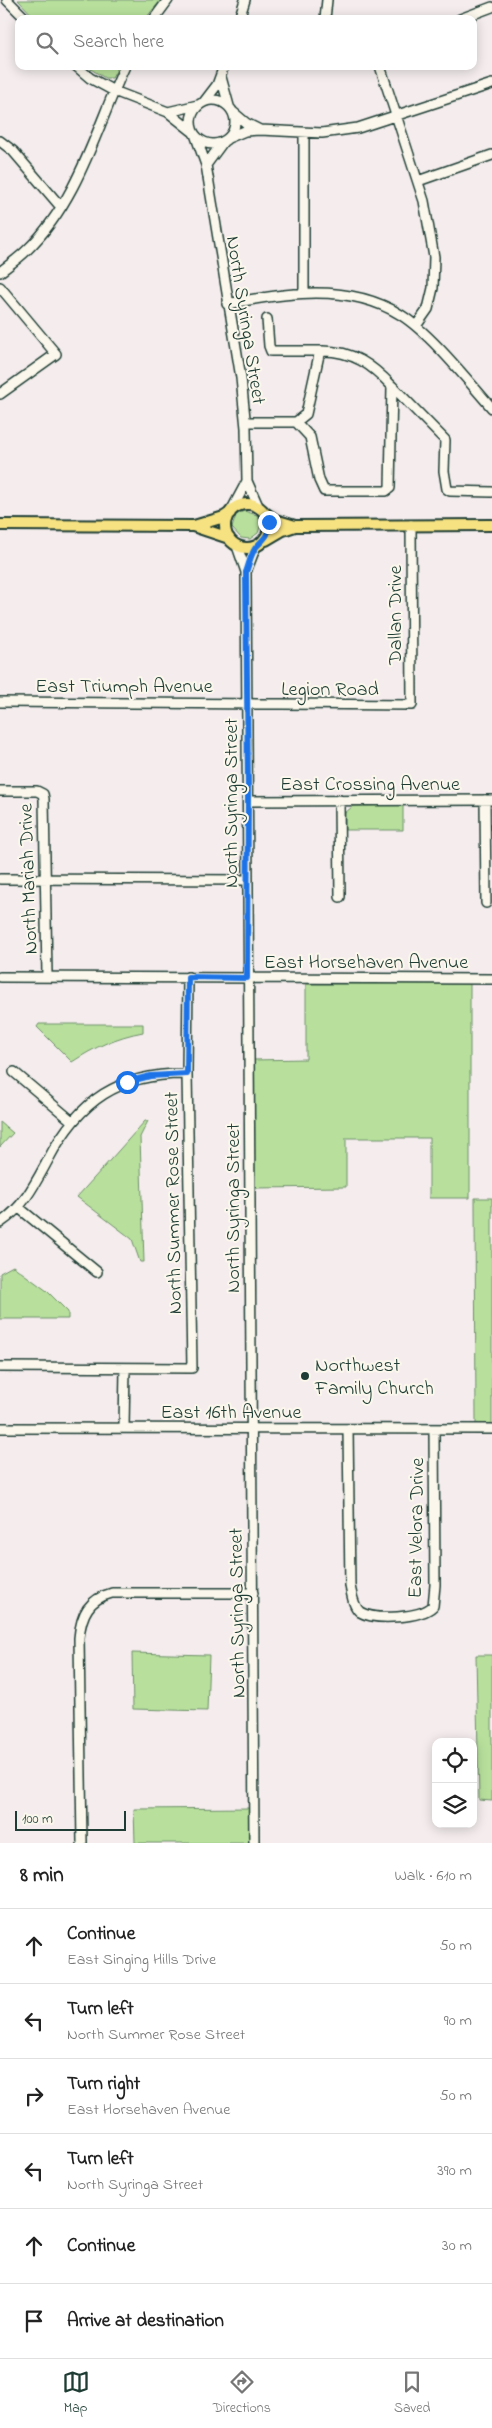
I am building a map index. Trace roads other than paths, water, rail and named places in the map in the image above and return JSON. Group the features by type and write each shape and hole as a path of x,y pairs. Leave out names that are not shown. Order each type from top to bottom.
{"main road":[{"path":"0,525 193,526 224,517 247,504 262,510 275,520 295,526 492,525"},
{"path":"260,544 270,527 262,510"},
{"path":"229,538 226,522 231,512"},
{"path":"193,526 229,538 237,546 247,548 260,544 271,536 295,526"}],"street":[{"path":"7,0 22,15"},
{"path":"157,15 168,0"},
{"path":"240,15 245,0"},
{"path":"325,15 327,0"},
{"path":"471,15 492,7"},
{"path":"81,70 90,78 114,91 168,112 208,144 225,140 245,131 260,130 304,133 358,128 492,84"},
{"path":"0,272 27,251 61,207 79,176 123,70"},
{"path":"194,134 191,117 221,77 223,70"},
{"path":"381,70 395,117 418,181 434,257 432,295 428,309 416,326"},
{"path":"206,165 235,126 221,77"},
{"path":"168,112 217,100 231,109 246,123 260,130"},
{"path":"304,133 304,293"},
{"name":"North Syringa Street","path":"194,134 206,165 227,304 241,378 246,422 247,481 262,510"},
{"path":"0,141 13,151 61,207"},
{"path":"418,181 492,155"},
{"path":"0,287 56,354 0,394"},
{"path":"227,304 275,295 304,293 342,295 374,302 401,315 416,326 492,408"},
{"path":"267,319 271,351 346,352 367,364 392,386 445,440 444,471 447,489 450,491 492,492"},
{"path":"246,422 296,422 306,414 319,356 323,351"},
{"path":"296,422 310,437 319,480 324,491 386,491 390,488 392,386"},
{"name":"North Syringa Street","path":"231,512 247,481"},
{"name":"Dallan Drive","path":"411,525 412,705"},
{"name":"North Syringa Street","path":"246,572 260,544"},
{"name":"North Syringa Street","path":"237,546 246,572 247,978 254,1843"},
{"name":"East Triumph Avenue","path":"0,702 237,703 247,705"},
{"name":"Legion Road","path":"247,705 412,705"},
{"name":"North Mariah Drive","path":"0,791 30,791 42,794 46,879 47,976"},
{"path":"340,800 340,897"},
{"path":"486,902 489,800"},
{"name":"East Crossing Avenue","path":"248,801 489,800"},
{"path":"0,879 247,880"},
{"name":"East Horsehaven Avenue","path":"0,977 492,979"},
{"name":"North Summer Rose Street","path":"124,1368 192,1368 187,1074 188,977"},
{"path":"14,1072 72,1121"},
{"path":"0,1223 18,1207 38,1180 72,1121 95,1099 127,1082 150,1076 187,1074"},
{"path":"18,1207 97,1272"},
{"path":"0,1367 124,1368 124,1428"},
{"name":"East 16th Avenue","path":"0,1428 492,1429"},
{"name":"East Velora Drive","path":"348,1429 350,1586 356,1607 360,1611 374,1616 418,1616 433,1606 435,1594 434,1429"},
{"path":"82,1843 79,1638 80,1624 88,1606 100,1596 112,1593 253,1593"}],"place":[{"name":"Northwest Family Church","path":"305,1376"}]}
